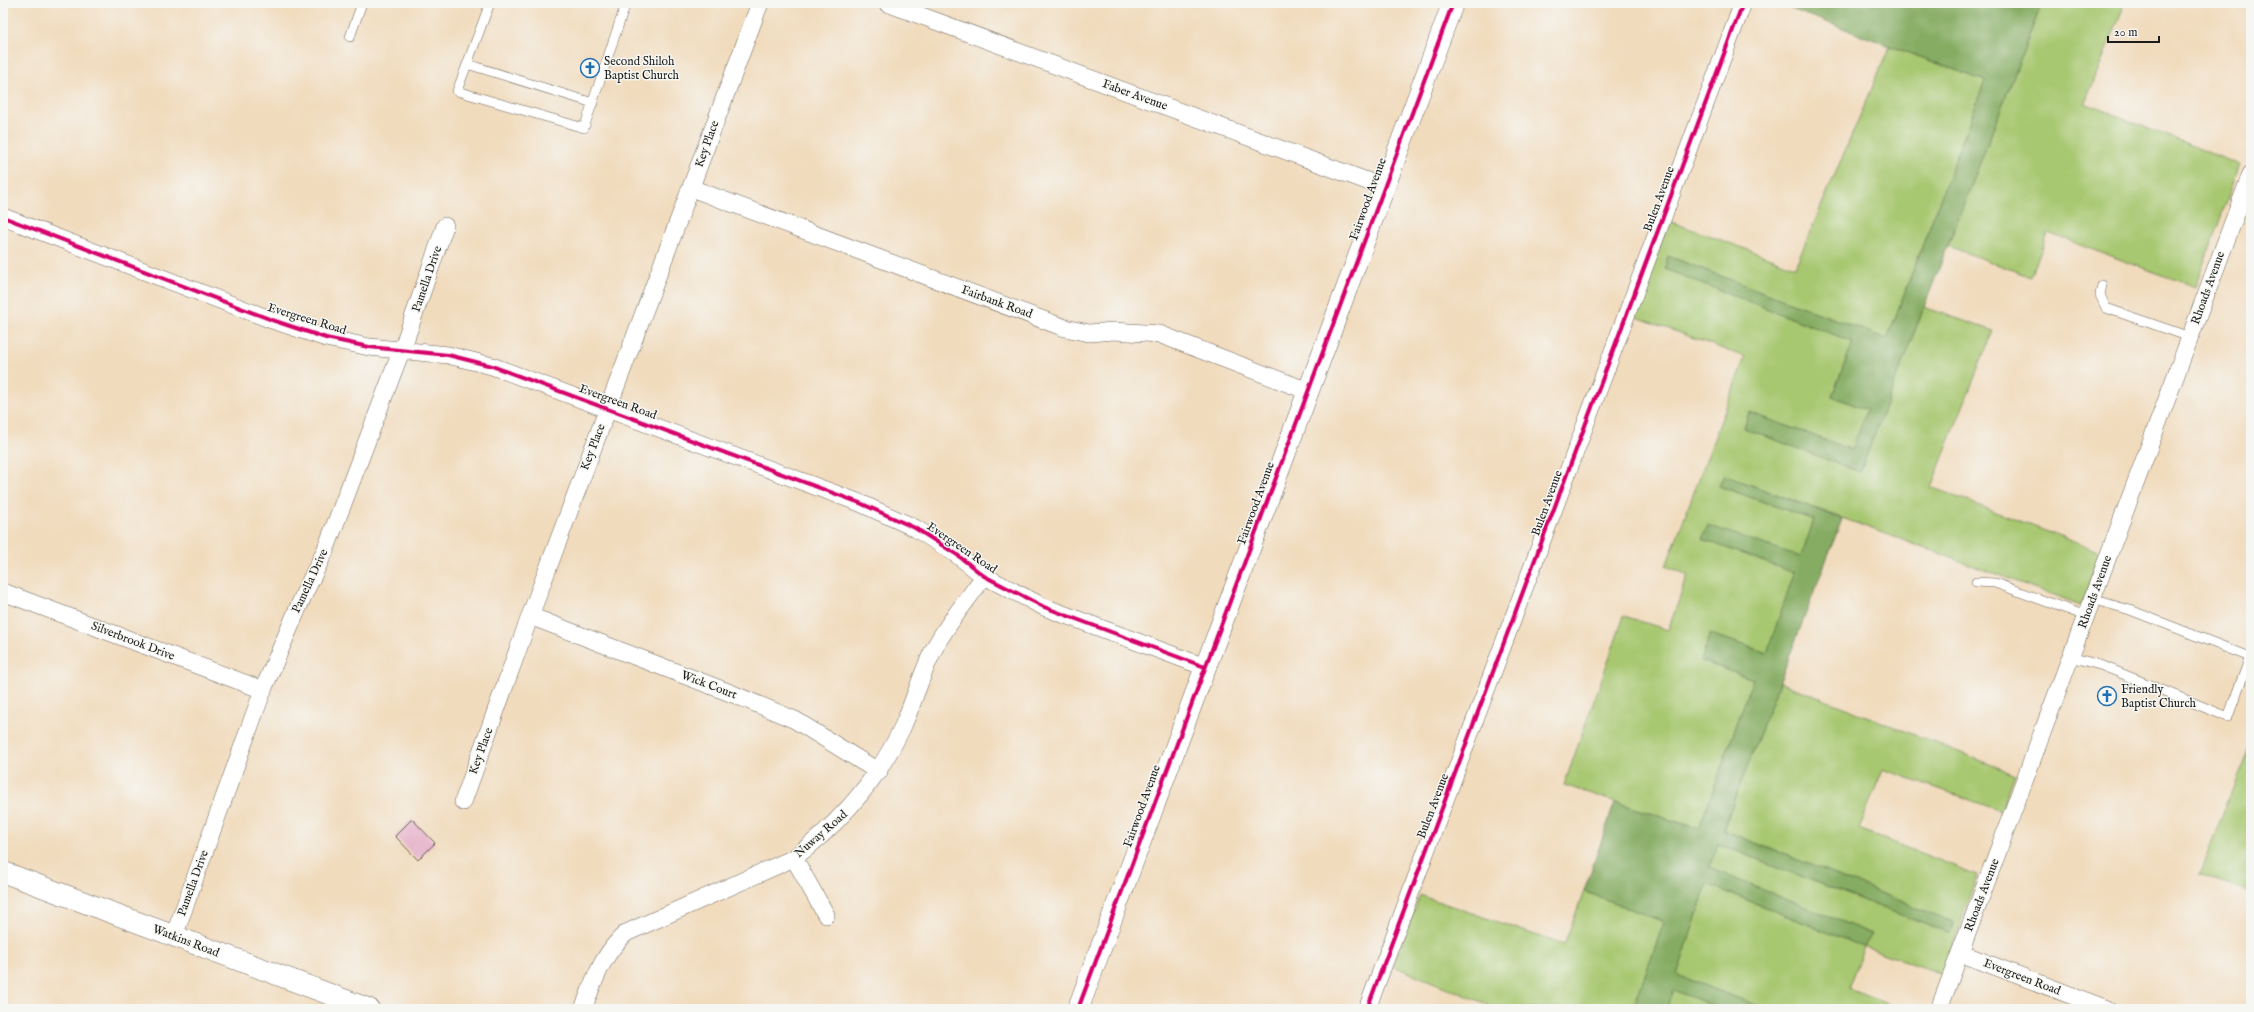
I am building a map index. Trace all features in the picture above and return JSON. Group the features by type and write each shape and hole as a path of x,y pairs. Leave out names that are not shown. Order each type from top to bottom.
{"street":[{"name":"Key Place","path":"463,802 530,616 760,3"},
{"name":"Faber Avenue","path":"887,3 1383,187"},
{"name":"Fairwood Avenue","path":"1078,1009 1383,187 1453,3"},
{"name":"Bulen Avenue","path":"1367,1009 1743,3"},
{"name":"Rhoads Avenue","path":"1939,1009 2251,174"},
{"name":"Fairbank Road","path":"691,188 1064,328 1089,333 1114,331 1159,334 1308,391"},
{"name":"Evergreen Road","path":"3,217 265,317 314,334 369,347 448,354 492,366 860,503 915,528 956,554 984,576 1044,607 1205,666"},
{"name":"Pamella Drive","path":"174,936 264,690 304,594 325,551 446,226"},
{"name":"Nuway Road","path":"584,1009 602,962 611,947 626,933 794,858 817,840 845,814 879,772 902,727 934,648 984,576"},
{"name":"Silverbrook Drive","path":"3,592 264,690"},
{"name":"Wick Court","path":"530,616 733,694 795,720 879,772"},
{"path":"794,858 826,915"},
{"name":"Watkins Road","path":"3,872 369,1009"},
{"name":"Evergreen Road","path":"1960,953 2107,1009"}],"lane":[{"path":"350,37 362,3"},
{"path":"490,3 457,91 584,128 626,3"},
{"path":"467,64 593,103"},
{"path":"2102,285 2100,295 2106,308 2190,337"},
{"path":"1976,582 1995,583 2086,616"},
{"path":"2071,656 2103,666 2228,717 2250,657 2130,610 2092,599"}],"green space":[{"path":"1775,3 2042,3 1860,472 1744,428 1749,412 1852,450 1867,410 1832,396 1853,342 1665,269 1668,256 1887,339 1985,81"},
{"path":"2042,3 2125,3 2085,103 2240,165 2195,287 2048,233 2031,277 1948,246"},
{"path":"1890,46 1985,81 1887,339 1668,256 1665,269 1853,342 1832,396 1867,410 1852,450 1749,412 1744,428 1860,472 1924,307 1993,331 1931,487 2100,552 2081,605 1724,475 1719,486 1814,520 1801,557 1708,526 1702,539 1795,573 1767,653 1710,634 1701,661 1753,679 1699,829 1564,785 1624,616 1668,630 1688,575 1666,566 1745,357 1634,316 1669,221 1795,267"},
{"path":"1724,475 1842,519 1723,830 1953,922 1950,934 1718,844 1709,868 1872,934 1864,947 1707,884 1677,975 1766,1009 1723,1009 1673,990 1666,1009 1633,1009 1664,922 1584,891 1615,802 1699,829 1753,679 1701,661 1710,634 1767,653 1794,573 1702,539 1708,525 1801,557 1814,520 1719,486"},
{"path":"1779,682 2015,774 2001,811 1883,769 1859,829 1977,875 1943,974 1864,947 1872,934 1708,868 1718,844 1950,934 1953,922 1723,830"},
{"path":"2251,743 2251,892 2199,874"},
{"path":"1707,884 1864,947 1848,988 1903,1009 1766,1009 1677,975"},
{"path":"1584,891 1664,922 1633,1009 1485,1009 1487,1004 1393,966 1420,895 1564,945"},
{"path":"1673,990 1723,1009 1666,1009"}],"building":[{"path":"412,819 435,843 418,860 395,836"}],"cycle path":[{"path":"1078,1009 1453,3"},
{"path":"1367,1009 1743,3"},
{"path":"3,217 272,320 326,338 369,347 448,355 492,366 860,503 915,528 956,554 984,576 1044,607 1205,667"}],"place":[{"name":"Second Shiloh Baptist Church","path":"590,68"},
{"name":"Friendly Baptist Church","path":"2107,696"}]}
